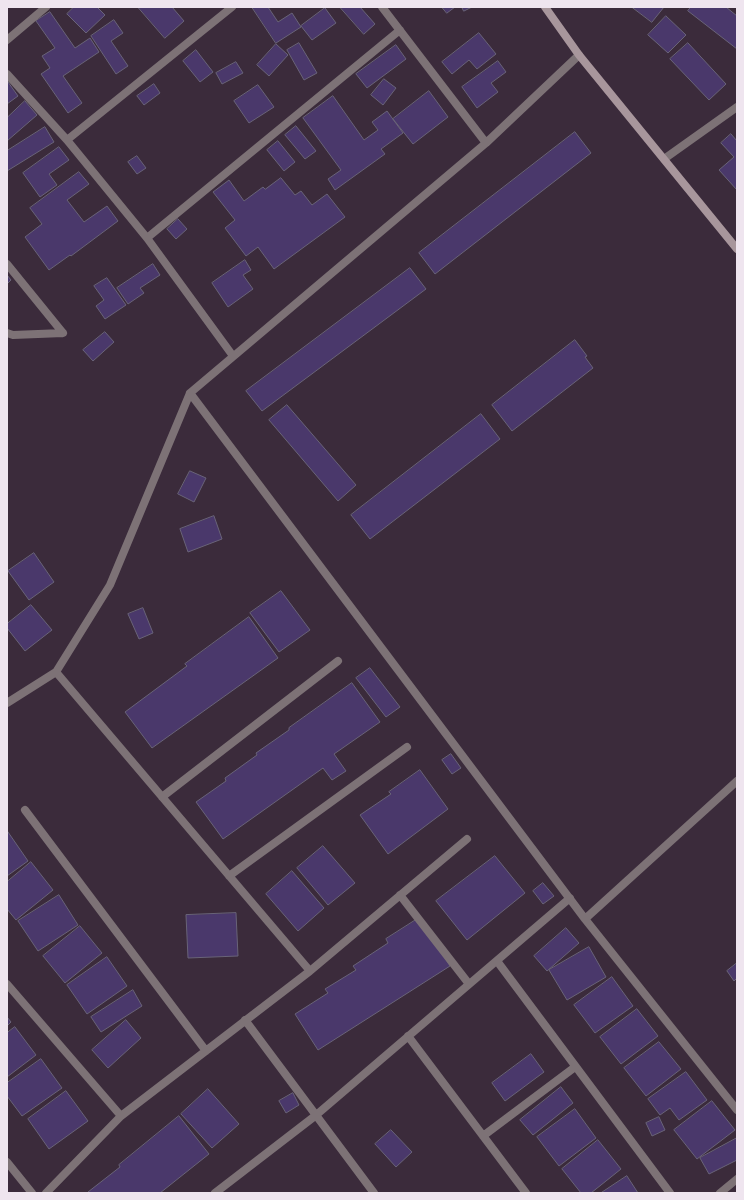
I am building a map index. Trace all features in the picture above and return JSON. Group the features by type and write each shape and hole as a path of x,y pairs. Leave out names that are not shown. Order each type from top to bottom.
{"street":[{"path":"7,40 46,7"},
{"path":"67,140 232,7"},
{"path":"382,7 486,143"},
{"path":"544,7 579,55 737,249"},
{"path":"146,238 400,30"},
{"path":"7,703 56,672 110,585 190,393 486,143 579,55"},
{"path":"7,74 67,140 146,238 233,356"},
{"path":"664,159 737,107"},
{"path":"7,264 63,333 13,335 7,333"},
{"path":"190,393 585,919 737,1110"},
{"path":"162,797 338,661"},
{"path":"56,672 310,970"},
{"path":"229,876 407,747"},
{"path":"585,919 737,781"},
{"path":"25,810 206,1050"},
{"path":"46,1193 121,1116 310,970 467,839"},
{"path":"400,895 469,984"},
{"path":"215,1193 315,1116 570,898"},
{"path":"497,961 670,1193"},
{"path":"7,984 121,1116"},
{"path":"245,1020 315,1116 374,1193"},
{"path":"408,1036 526,1193"},
{"path":"483,1136 576,1067"},
{"path":"7,1162 32,1193"},
{"path":"720,1193 737,1179"}],"building":[{"path":"74,7 97,7 105,15 86,33 67,14"},
{"path":"138,7 172,7 184,21 165,38"},
{"path":"252,7 268,7 278,22 292,13 301,27 276,43"},
{"path":"340,7 360,7 375,24 364,34"},
{"path":"442,7 455,7 447,13"},
{"path":"462,7 472,7 464,11"},
{"path":"632,7 664,7 652,22"},
{"path":"691,7 726,7 737,16 737,49 688,11"},
{"path":"325,8 336,23 312,40 301,26"},
{"path":"50,12 75,48 90,38 99,52 63,76 82,103 68,113 41,74 50,68 42,56 55,48 36,21"},
{"path":"666,16 686,35 668,53 648,35"},
{"path":"114,20 123,33 111,41 128,66 116,74 91,36"},
{"path":"479,33 496,54 477,69 469,60 452,74 442,62"},
{"path":"299,43 317,73 304,80 287,50"},
{"path":"688,43 726,84 709,100 670,59"},
{"path":"276,44 288,55 269,76 257,65"},
{"path":"396,45 406,59 367,88 356,74"},
{"path":"196,50 213,72 200,82 183,61"},
{"path":"498,61 506,72 491,83 498,92 477,108 462,87"},
{"path":"236,62 243,73 222,84 216,73"},
{"path":"384,79 396,88 383,105 371,95"},
{"path":"8,82 18,96 7,104 7,83"},
{"path":"154,84 160,93 144,105 137,96"},
{"path":"258,85 274,107 249,123 234,101"},
{"path":"429,91 448,117 413,144 393,119"},
{"path":"333,96 364,140 378,130 372,122 387,111 403,133 381,149 385,154 335,190 328,179 341,170 303,118"},
{"path":"25,101 37,115 7,141 7,118"},
{"path":"296,126 316,151 305,159 285,135"},
{"path":"45,127 54,142 7,171 7,151"},
{"path":"575,132 591,153 435,274 419,253"},
{"path":"731,134 737,141 737,190 719,170 734,157 721,143"},
{"path":"278,141 295,162 284,171 267,150"},
{"path":"59,147 69,160 49,174 57,185 40,197 23,173"},
{"path":"137,156 146,168 137,174 128,162"},
{"path":"79,172 89,184 67,200 84,222 107,206 118,221 71,256 70,255 49,270 25,237 42,224 30,208"},
{"path":"281,178 295,195 301,191 312,205 327,194 345,217 274,269 258,247 246,256 225,228 235,220 213,192 229,180 244,201 263,187 265,189"},
{"path":"178,219 187,229 176,239 167,229"},
{"path":"245,260 251,270 243,275 253,289 228,307 212,283"},
{"path":"153,264 160,275 140,288 144,293 128,304 117,288"},
{"path":"410,268 426,289 262,411 246,391"},
{"path":"7,275 11,280 7,284"},
{"path":"107,278 126,305 105,319 96,306 104,300 94,286"},
{"path":"105,332 114,342 93,361 83,350"},
{"path":"575,340 587,356 585,357 593,368 512,431 492,405"},
{"path":"287,405 356,485 338,501 269,420"},
{"path":"481,414 500,439 370,539 351,515"},
{"path":"190,471 206,478 194,502 178,494"},
{"path":"214,516 222,539 188,552 180,529"},
{"path":"34,553 54,582 29,600 8,571"},
{"path":"281,591 310,630 279,652 250,613"},
{"path":"31,605 52,630 25,651 7,628 7,624"},
{"path":"143,608 153,633 139,639 128,614"},
{"path":"249,617 278,658 152,748 125,712 187,666 185,664"},
{"path":"370,668 400,707 386,717 356,678"},
{"path":"352,683 380,722 334,754 346,771 332,780 323,768 223,839 196,802 226,781 225,778 257,755 256,753"},
{"path":"451,754 461,768 452,774 442,760"},
{"path":"420,770 448,809 388,854 360,815 391,794 389,792"},
{"path":"8,832 28,861 7,876 7,833"},
{"path":"323,846 355,883 328,905 297,868"},
{"path":"495,856 525,893 467,940 436,901"},
{"path":"31,862 53,890 16,920 7,909 7,882"},
{"path":"292,871 324,908 298,931 266,894"},
{"path":"543,883 554,896 543,904 533,891"},
{"path":"59,895 78,925 38,951 18,921"},
{"path":"236,913 238,956 188,958 186,915"},
{"path":"419,918 450,966 318,1050 295,1014 328,993 325,989 356,970 353,966 388,943 386,939"},
{"path":"80,926 102,953 65,983 43,956"},
{"path":"566,928 579,943 547,971 534,956"},
{"path":"589,947 606,977 567,1000 549,970"},
{"path":"107,957 127,986 87,1014 67,985"},
{"path":"737,963 737,978 734,981 727,971"},
{"path":"612,977 633,1006 595,1033 574,1005"},
{"path":"133,990 142,1006 101,1032 91,1017"},
{"path":"637,1009 658,1036 621,1064 600,1037"},
{"path":"7,1017 11,1022 7,1026"},
{"path":"126,1020 141,1038 108,1068 92,1050"},
{"path":"15,1027 36,1055 7,1077 7,1033"},
{"path":"659,1042 681,1069 646,1096 624,1068"},
{"path":"531,1054 544,1072 505,1101 492,1083"},
{"path":"41,1059 62,1088 22,1116 7,1096 7,1083"},
{"path":"686,1072 707,1100 679,1120 670,1108 660,1115 648,1099"},
{"path":"561,1087 573,1103 533,1135 520,1120"},
{"path":"208,1089 239,1124 212,1148 181,1114"},
{"path":"66,1091 88,1121 49,1149 28,1119"},
{"path":"293,1093 299,1105 286,1113 279,1101"},
{"path":"712,1101 735,1130 697,1159 674,1130"},
{"path":"575,1109 596,1138 559,1166 537,1137"},
{"path":"179,1116 209,1154 160,1193 88,1192 120,1167 119,1165"},
{"path":"659,1117 665,1130 652,1136 646,1123"},
{"path":"391,1130 412,1152 396,1167 375,1144"},
{"path":"737,1138 737,1160 709,1174 700,1158"},
{"path":"598,1140 621,1169 591,1193 581,1193 562,1169"},
{"path":"627,1176 638,1193 601,1193"}]}
